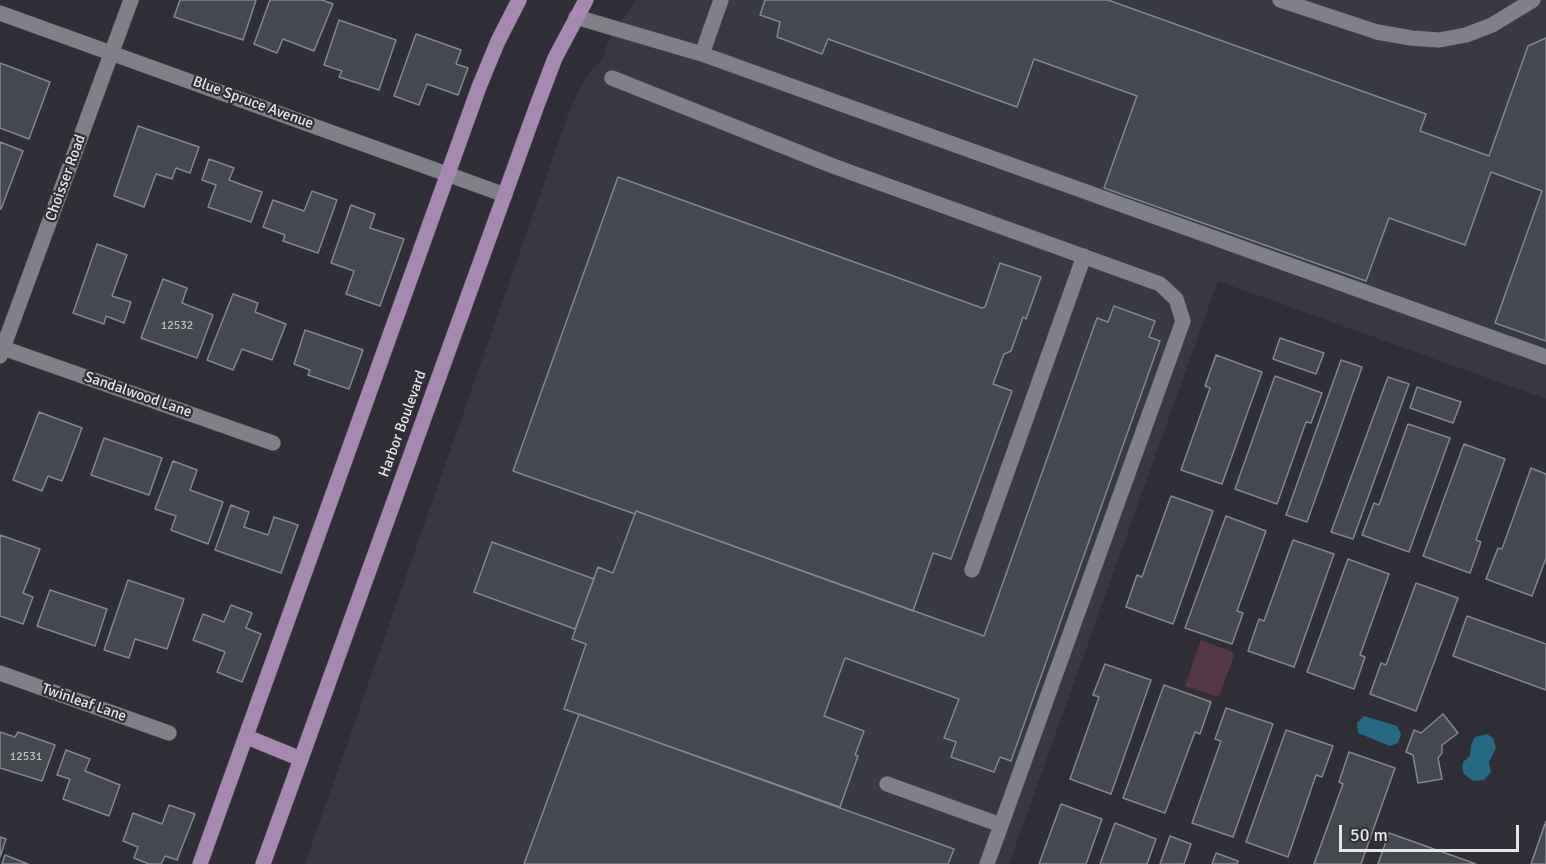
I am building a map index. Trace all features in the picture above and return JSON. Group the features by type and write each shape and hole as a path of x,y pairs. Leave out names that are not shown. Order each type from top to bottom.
{"main road":[{"path":"200,864 479,87 498,41 519,0"},
{"name":"Harbor Boulevard","path":"263,864 555,58 586,0"},
{"path":"247,737 301,759"}],"street":[{"name":"Choisser Road","path":"1,352 131,0"},
{"path":"702,54 721,0"},
{"path":"1280,0 1377,32 1439,40 1492,25 1533,0"},
{"name":"Blue Spruce Avenue","path":"0,13 505,195"},
{"path":"576,17 702,54 1546,357"},
{"path":"612,78 833,166 1160,284 1176,298 1183,321 987,864"},
{"path":"972,570 1084,256"},
{"name":"Sandalwood Lane","path":"1,352 273,443"},
{"name":"Twinleaf Lane","path":"0,673 169,733"},
{"path":"887,784 1001,825"}],"shaded area":[{"path":"636,0 1546,0 1546,399 1218,281 1009,864 305,864 569,112 585,78 603,58 608,41"},
{"path":"1201,640 1232,652 1234,655 1220,695 1215,696 1185,686"}],"water":[{"path":"1364,716 1397,726 1401,734 1398,743 1390,746 1358,733 1357,723"},
{"path":"1487,734 1493,738 1496,748 1489,762 1491,772 1484,780 1473,781 1464,774 1463,762 1470,756 1471,745 1475,737"}],"building":[{"path":"180,0 256,0 243,40 174,17"},
{"path":"270,0 322,0 333,4 314,51 283,39 277,53 254,44"},
{"path":"765,0 1108,0 1426,114 1420,131 1489,156 1528,46 1546,38 1546,341 1495,323 1542,191 1491,172 1465,245 1389,218 1366,281 1104,188 1137,96 1034,59 1017,107 828,39 822,54 777,37 780,22 760,15"},
{"path":"339,20 396,40 379,90 339,77 342,71 324,65"},
{"path":"416,34 461,50 456,64 468,68 458,95 427,84 419,105 394,96"},
{"path":"0,63 50,82 29,139 0,128"},
{"path":"138,126 199,147 190,173 176,168 172,179 156,174 144,207 114,196"},
{"path":"0,142 23,151 1,209 0,209"},
{"path":"209,159 234,168 229,180 262,192 251,222 208,207 216,185 202,180"},
{"path":"618,177 982,308 985,307 1000,263 1041,277 1026,319 1023,317 1011,351 1004,354 993,384 1012,391 951,559 933,553 913,611 636,511 635,514 513,471"},
{"path":"312,191 337,200 318,253 283,241 285,235 263,227 273,200 304,211"},
{"path":"351,205 375,214 370,228 404,239 380,306 346,294 354,271 331,263"},
{"path":"97,244 127,255 112,296 131,302 124,323 106,316 104,324 73,313"},
{"path":"163,279 187,288 182,303 213,315 197,358 141,338"},
{"path":"233,294 258,303 255,312 286,324 272,360 242,349 233,370 207,360"},
{"path":"1114,306 1155,321 1149,337 1160,341 1011,761 1000,757 994,772 951,757 956,742 944,738 959,699 845,658 824,716 864,731 855,755 858,756 840,807 564,709 586,644 572,639 598,567 613,573 636,511 984,636 1097,318 1108,322"},
{"path":"305,330 363,350 349,389 308,375 310,370 294,364"},
{"path":"1280,338 1324,353 1316,374 1273,359"},
{"path":"1216,355 1262,372 1222,484 1181,470 1210,388 1205,386"},
{"path":"1341,360 1362,367 1307,522 1286,515"},
{"path":"1275,376 1322,393 1311,423 1306,422 1277,504 1235,489"},
{"path":"1388,377 1409,384 1353,539 1331,532"},
{"path":"1417,387 1461,402 1453,423 1410,408"},
{"path":"39,412 82,428 62,481 48,476 42,491 13,480"},
{"path":"1408,424 1450,438 1409,552 1362,535 1374,503 1379,505"},
{"path":"104,438 162,458 149,495 91,475"},
{"path":"1464,444 1505,459 1476,540 1481,542 1470,573 1423,556"},
{"path":"173,461 197,470 190,490 223,502 208,544 171,530 176,516 155,509"},
{"path":"1531,468 1546,474 1546,558 1532,596 1486,579 1498,548 1502,549"},
{"path":"1171,496 1213,511 1173,624 1126,607 1137,575 1142,577"},
{"path":"231,505 249,512 244,527 268,535 274,517 298,525 281,573 215,550"},
{"path":"1226,516 1266,531 1237,611 1243,613 1232,644 1185,628"},
{"path":"0,535 40,549 23,593 33,597 23,624 0,616"},
{"path":"1293,540 1334,554 1294,667 1248,651 1259,619 1264,621"},
{"path":"492,542 594,579 575,629 474,592"},
{"path":"1348,559 1389,574 1360,655 1365,657 1354,689 1307,672"},
{"path":"128,580 184,599 167,649 135,639 129,658 104,650"},
{"path":"1416,583 1458,598 1416,711 1370,694 1381,663 1386,665"},
{"path":"50,590 107,609 95,646 37,626"},
{"path":"231,605 252,613 246,628 261,634 242,682 217,672 225,652 193,640 203,614 224,622"},
{"path":"1467,616 1546,644 1546,690 1453,656"},
{"path":"1105,664 1151,680 1111,794 1070,779 1099,697 1093,695"},
{"path":"1164,685 1211,702 1200,734 1195,732 1165,813 1123,798"},
{"path":"1226,708 1273,724 1233,837 1192,823 1221,741 1215,739"},
{"path":"579,714 954,849 948,864 524,864"},
{"path":"1443,714 1458,733 1442,745 1442,753 1438,758 1442,779 1418,783 1413,755 1406,752 1414,730 1421,733"},
{"path":"1286,730 1333,746 1322,777 1316,775 1288,857 1246,842"},
{"path":"0,732 15,737 18,732 55,745 42,781 0,768"},
{"path":"66,750 90,759 85,771 120,785 109,816 63,799 70,779 57,775"},
{"path":"1349,752 1395,768 1361,864 1314,864 1343,784 1339,782"},
{"path":"1061,804 1102,819 1086,864 1039,864"},
{"path":"169,805 195,814 177,860 165,856 161,864 149,864 134,858 138,847 123,841 133,813 162,824"},
{"path":"1546,821 1546,864 1531,864"},
{"path":"1115,823 1156,839 1147,864 1100,864"},
{"path":"1389,833 1476,864 1378,864"},
{"path":"1170,836 1191,844 1184,864 1160,864"},
{"path":"0,837 6,839 0,857"},
{"path":"1216,853 1238,861 1237,864 1212,864"},
{"path":"5,855 28,864 2,864"}]}
